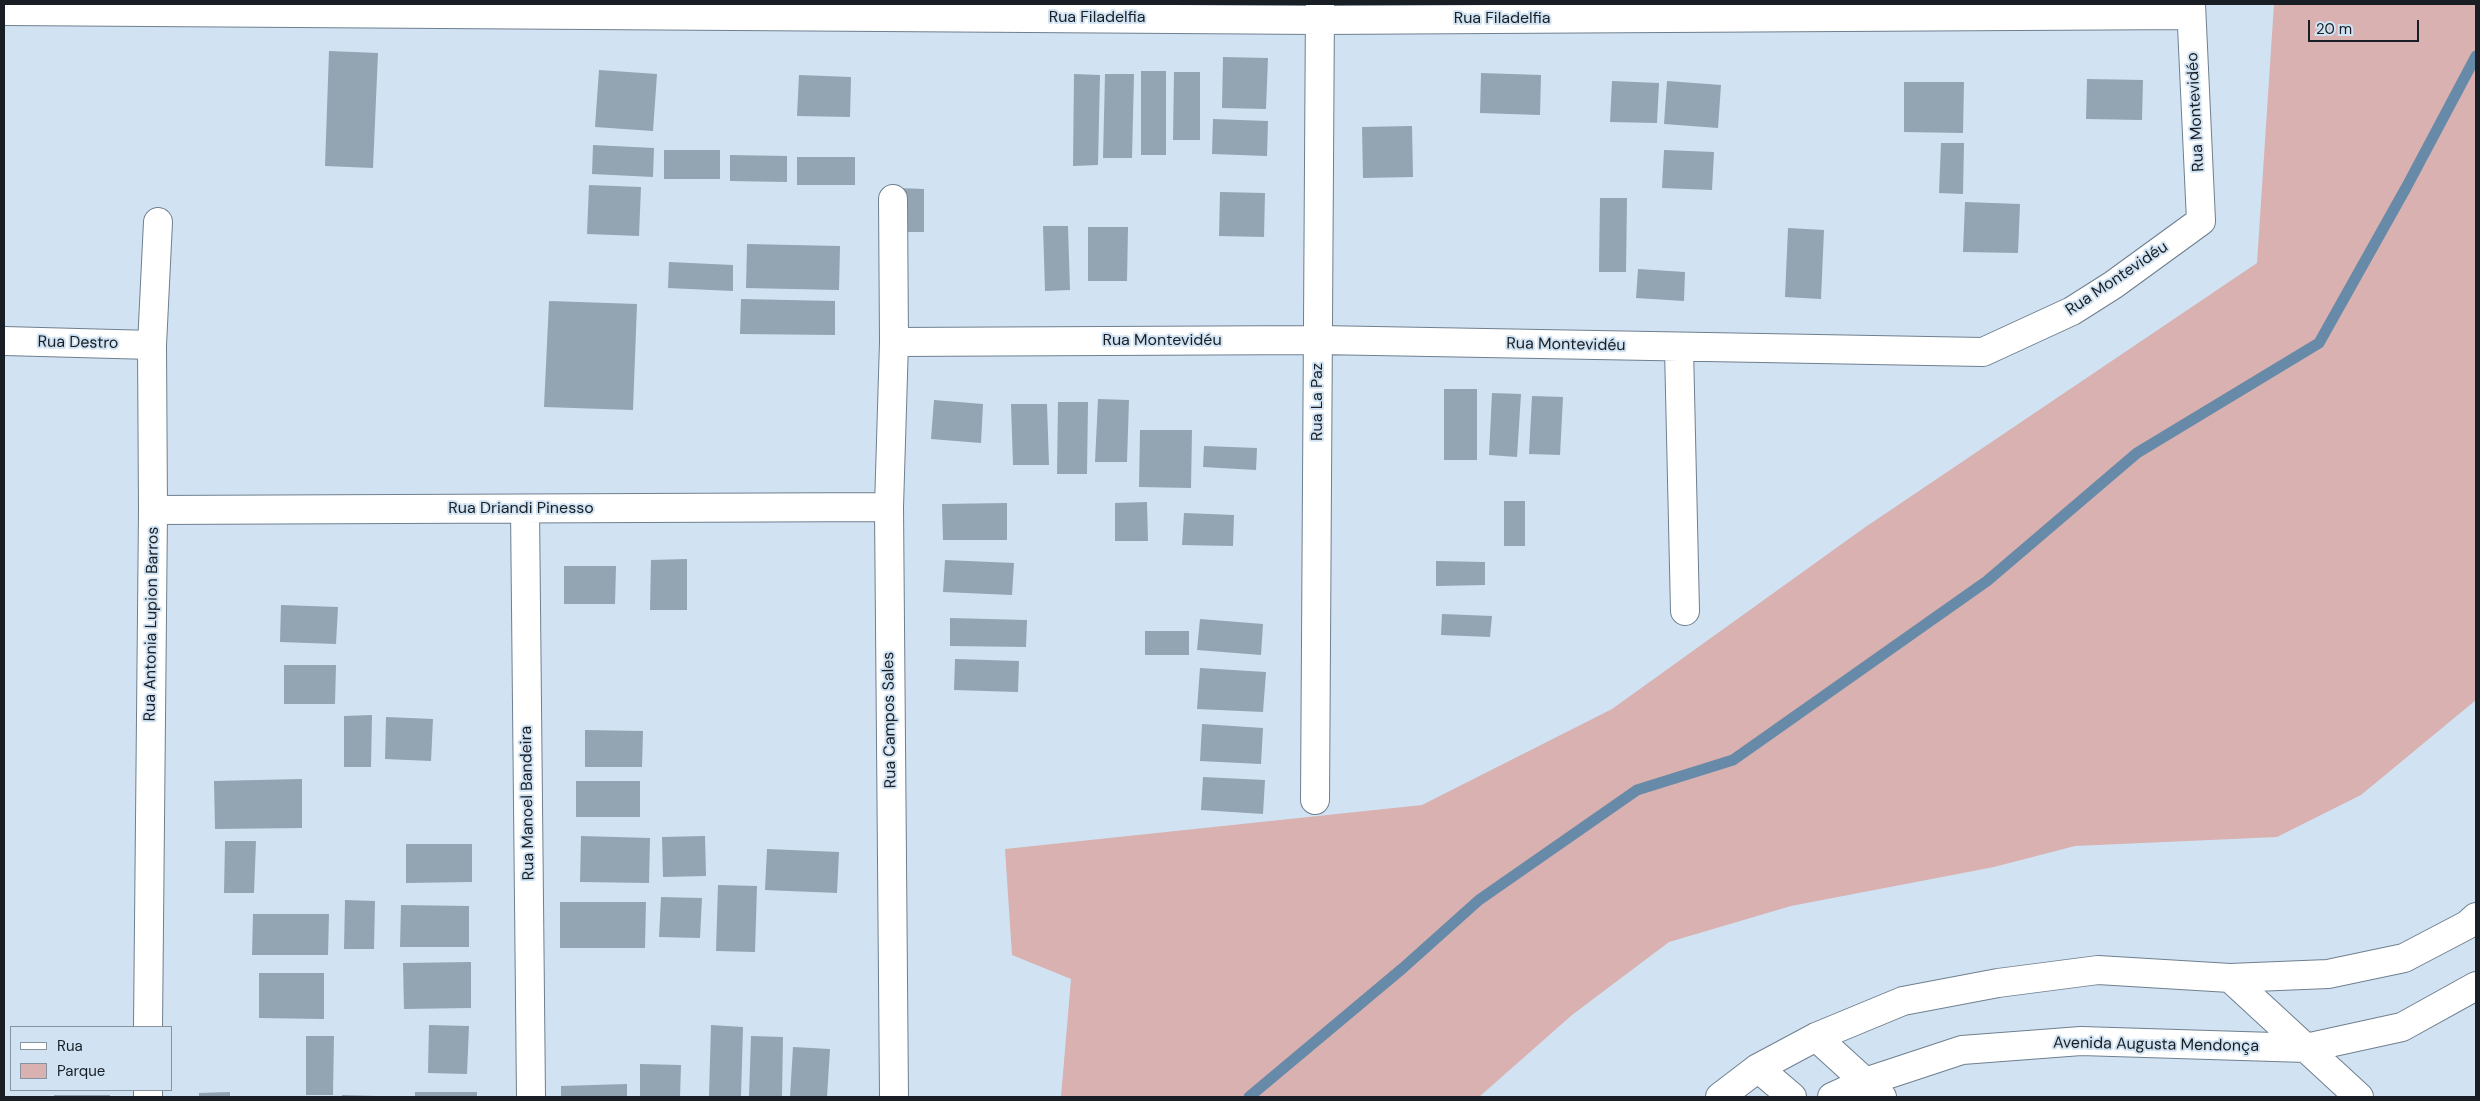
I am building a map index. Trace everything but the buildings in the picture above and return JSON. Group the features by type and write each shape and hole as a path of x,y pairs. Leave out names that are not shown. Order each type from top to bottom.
{"street":[{"name":"Rua Filadelfia","path":"4,12 1320,12 2191,9"},
{"name":"Rua Montevidéo","path":"2191,9 2201,221"},
{"name":"Rua La Paz","path":"1315,800 1320,12"},
{"name":"Rua Campos Sales","path":"893,199 894,342 888,507 894,1097"},
{"name":"Rua Montevidéu","path":"894,342 1319,340 1983,352 2072,311 2113,285 2201,221"},
{"name":"Rua Antonia Lupion Barros","path":"148,1026 153,510 152,345 158,222"},
{"name":"Rua Destro","path":"4,341 152,345"},
{"path":"1679,348 1685,611"},
{"name":"Rua Driandi Pinesso","path":"153,510 888,507"},
{"name":"Rua Manoel Bandeira","path":"525,509 531,1097"},
{"path":"1720,1097 1758,1068 1816,1037 1903,1001 1998,984 2098,970 2230,978 2328,974 2404,958 2467,925 2476,917"},
{"path":"2230,978 2359,1097"},
{"name":"Avenida Augusta Mendonça","path":"1832,1097 1873,1090 1962,1050 2081,1041 2306,1048 2402,1027 2476,986"},
{"path":"1816,1037 1873,1090"},
{"path":"1758,1068 1792,1097"}],"green space":[{"path":"2274,4 2476,4 2476,700 2361,795 2277,837 2075,846 1994,867 1791,906 1669,942 1572,1015 1479,1097 1061,1097 1071,979 1012,955 1005,849 1422,805 1612,709 1864,528 2257,263"}],"waterway":[{"path":"1249,1097 1403,968 1479,900 1637,790 1733,760 1987,581 2137,453 2319,343 2407,186 2476,56"}]}
